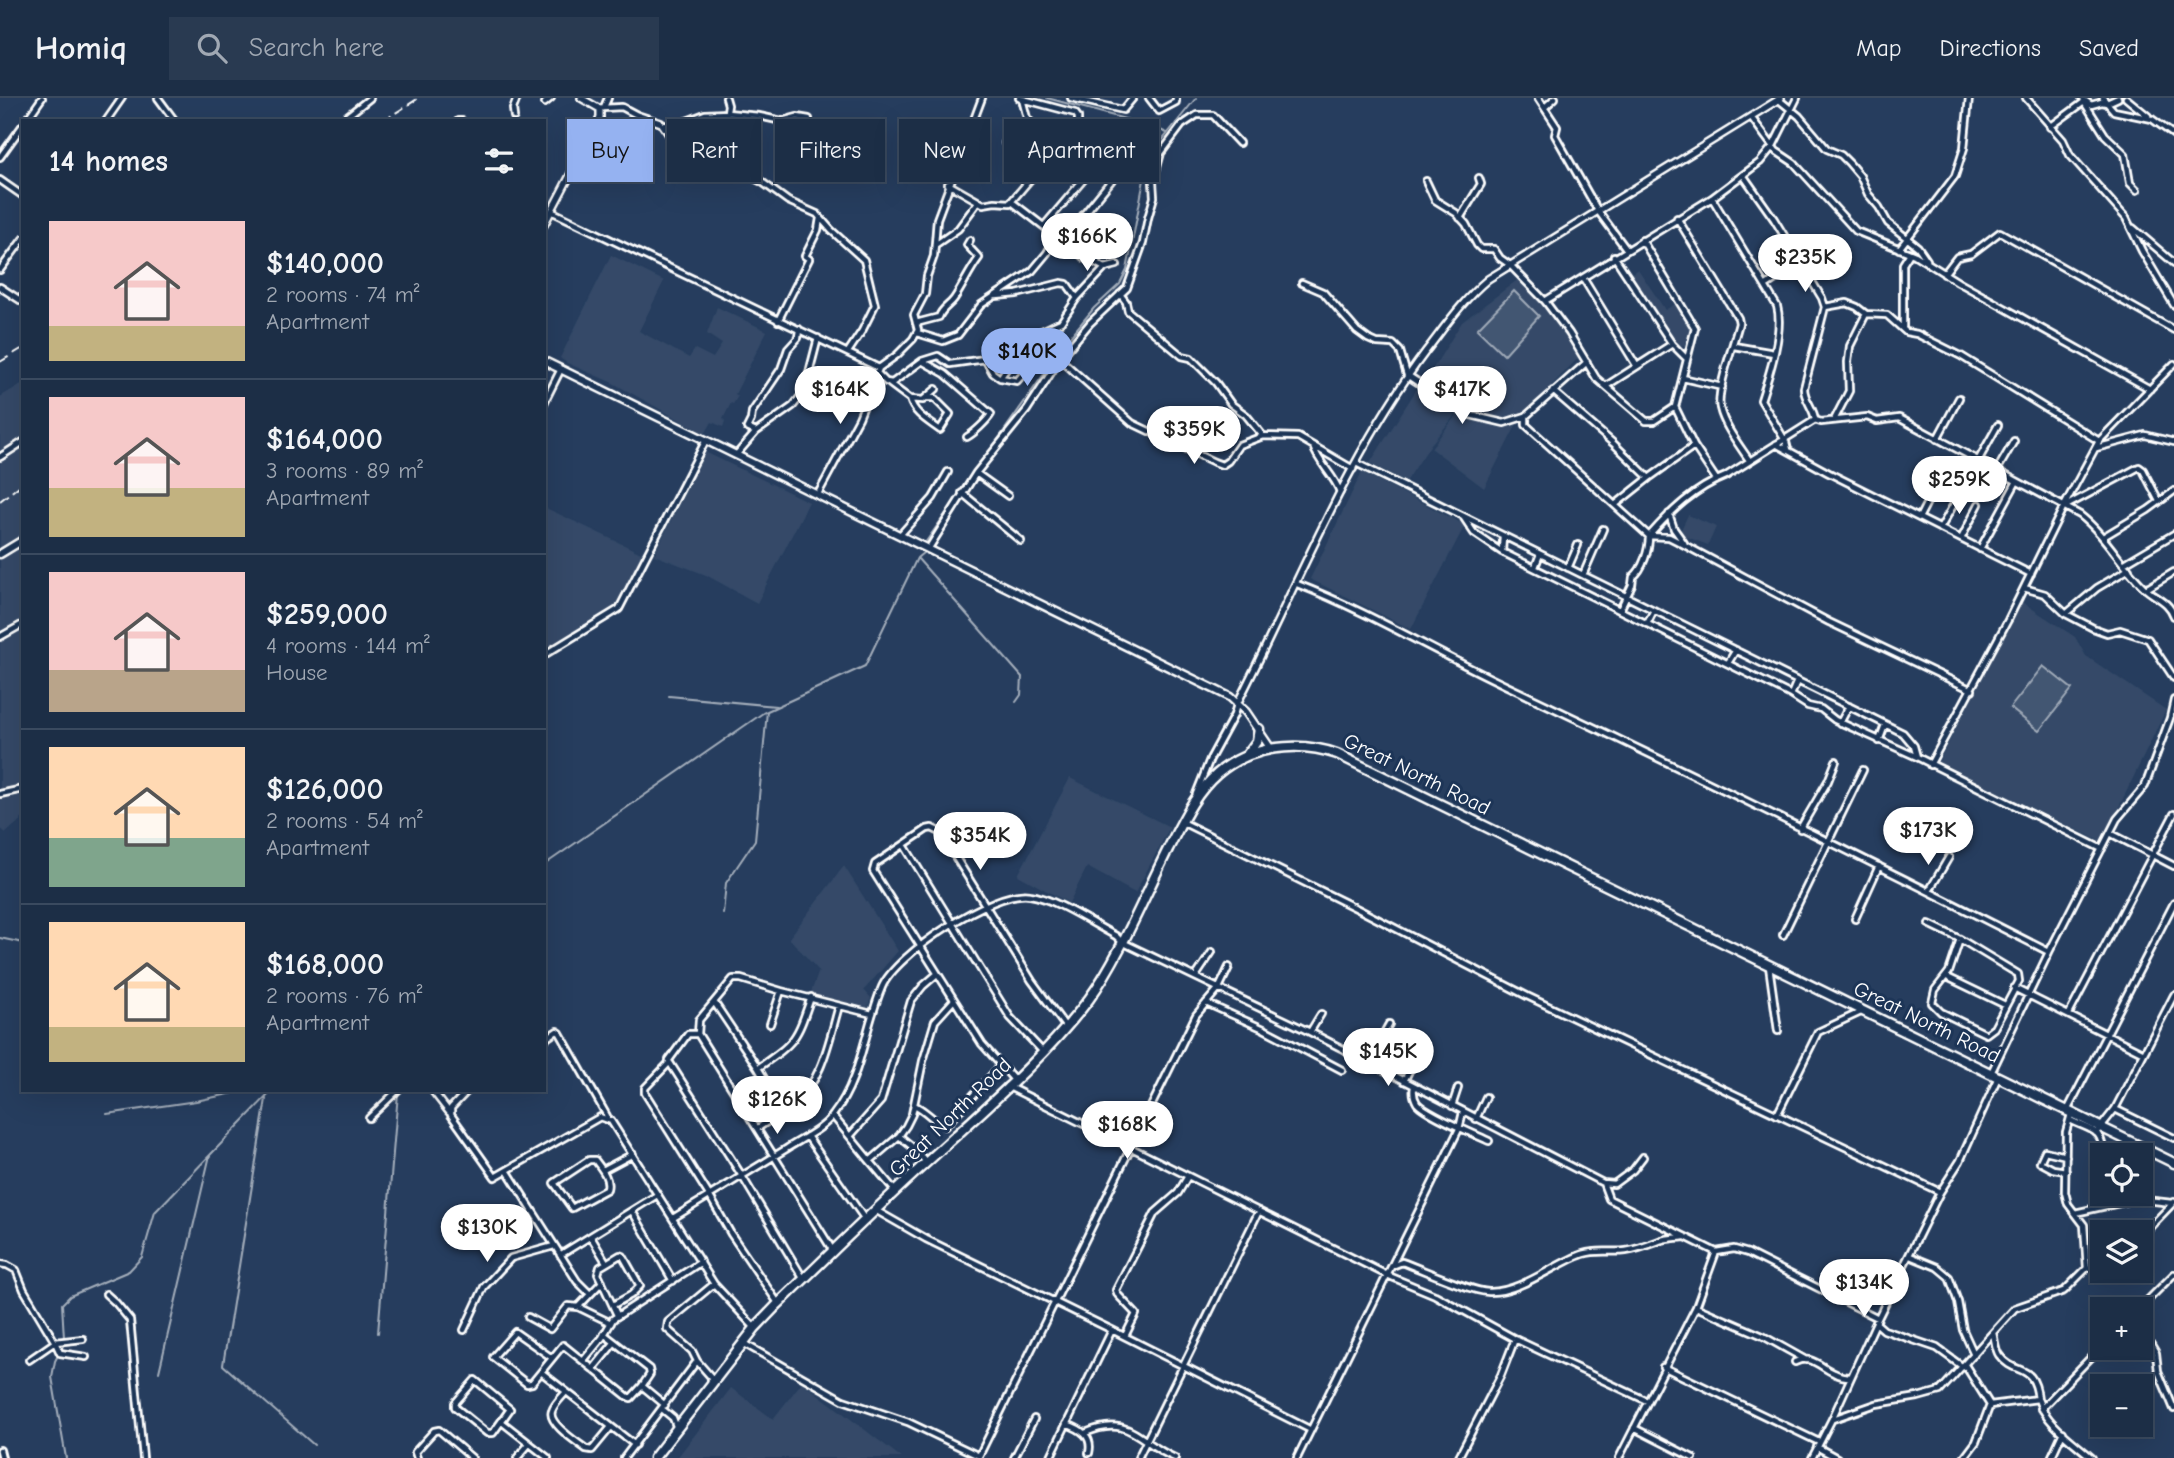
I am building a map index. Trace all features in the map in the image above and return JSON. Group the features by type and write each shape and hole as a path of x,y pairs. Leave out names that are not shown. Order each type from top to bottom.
{"highway":[{"path":"1246,756 1257,741 1259,729"},
{"name":"Great North Road","path":"654,1458 755,1328 1066,1027 1091,996 1122,942 1195,798 1225,767 1246,756 1271,749 1309,747 1337,754 1995,1075 2098,1130 2174,1163"}],"main road":[{"path":"546,362 1230,698 1259,729 1271,749"},
{"path":"0,554 21,541"}],"street":[{"path":"27,119 42,98"},
{"path":"107,119 122,98"},
{"path":"158,98 174,119"},
{"path":"344,119 370,98"},
{"path":"514,117 514,103 517,98"},
{"path":"545,103 551,98"},
{"path":"581,98 602,109 622,107 662,125 674,127 705,114 727,113 775,119"},
{"path":"546,222 608,98"},
{"path":"726,98 727,119"},
{"path":"818,494 859,418 878,370 897,355 917,333 914,315 925,294 927,276 934,256 937,219 982,98"},
{"path":"1021,98 1077,115 1078,119"},
{"path":"1021,98 1028,119"},
{"path":"1071,98 1123,110 1133,98"},
{"path":"1149,98 1159,111 1176,102 1176,98"},
{"path":"1538,98 1557,127 1555,135 1598,211 1627,250"},
{"path":"1545,107 1555,98"},
{"path":"1545,301 1712,198 1760,162 1773,146 1797,98"},
{"path":"1899,248 1955,176 1964,148 1969,98"},
{"path":"2026,98 2130,225 2174,263"},
{"path":"2103,98 2114,111 2152,119"},
{"path":"2083,100 2091,105 2118,98"},
{"path":"2126,98 2174,135"},
{"path":"1195,798 1201,778 1355,466 1407,375 1460,305 1488,279 1751,117 1769,101 1779,99 1827,149 1841,155 1849,163 1860,176 1868,194 1888,223 1918,247 1928,263"},
{"path":"2050,127 2083,100"},
{"path":"2083,100 2105,135 2125,154 2130,183 2137,190"},
{"path":"929,548 976,473 1027,410 1060,359 1090,323 1127,288 1143,243 1154,197 1153,182 1161,153 1182,125 1197,115 1213,114 1239,143"},
{"path":"1751,117 1773,146 1794,163 1851,227 1910,253 2150,389"},
{"path":"790,119 809,119"},
{"path":"662,125 667,132"},
{"path":"0,157 21,127"},
{"path":"1743,175 1800,262 1825,307 1804,388 1815,419"},
{"path":"1460,218 1481,184 1479,178"},
{"path":"0,180 21,195"},
{"path":"761,181 788,201 817,214 864,260 875,305 848,352"},
{"path":"1426,181 1435,200 1466,224 1477,245 1494,249 1545,301 1596,378 1650,422 1675,407 1695,334 1693,322 1642,240"},
{"path":"1012,202 1029,182"},
{"path":"1044,226 1081,182"},
{"path":"917,333 943,341 958,335 973,312 1032,271 1059,237 1072,229 1110,182"},
{"path":"948,184 985,205 1012,202 1086,259 1105,268"},
{"path":"1712,198 1780,315 1774,353 1761,400 1788,450"},
{"path":"935,245 958,229 978,202"},
{"path":"553,212 848,352 878,370 889,384 910,399 934,398 950,414 940,430 920,416 911,405 910,399"},
{"path":"778,321 809,259 805,256 818,230 820,218"},
{"path":"1677,218 1736,313 1739,323 1721,387 1719,406 1748,460"},
{"path":"2130,225 2142,251 2174,304"},
{"path":"1944,274 1957,257 1971,254 2000,232 2174,330"},
{"path":"916,323 939,317 954,298 979,258 967,245 970,240"},
{"path":"0,270 21,242"},
{"path":"1096,263 1104,242"},
{"path":"1903,327 1903,264 1910,253"},
{"path":"1615,256 1672,345 1688,359"},
{"path":"1765,286 1800,262"},
{"path":"1000,378 1023,345 1035,334 1061,322 1077,298 1105,268 1117,265"},
{"path":"1583,278 1636,365"},
{"path":"995,296 1017,294 1062,283 1067,284 1077,298"},
{"path":"1302,283 1323,292 1357,331 1368,339 1377,343 1393,344 1400,351 1407,375 1466,414 1504,424 1516,421 1526,416 1587,362"},
{"path":"0,287 21,301"},
{"path":"1120,295 1126,302 1128,311 1182,356 1191,358 1263,436"},
{"path":"1825,307 1851,304 1866,314 1887,315 1906,332 1917,334 1961,356 2099,441"},
{"path":"1834,421 1849,391 1850,346 1866,314"},
{"path":"756,432 747,428 754,406 782,369 788,349 798,338 799,329"},
{"path":"736,455 756,432 800,398 804,392 818,338"},
{"path":"1606,386 1672,345"},
{"path":"1734,346 1774,353"},
{"path":"889,384 922,361 938,356 956,365 985,359 993,373 1000,378 1017,381 1041,354"},
{"path":"1060,359 1132,423 1222,465 1228,461 1239,444 1263,436 1298,437 1849,706 1908,738 1917,757"},
{"path":"922,361 939,370 991,414 985,423 967,437"},
{"path":"1930,765 1972,690 2099,441 2174,364"},
{"path":"546,399 561,369"},
{"path":"1684,378 1721,387"},
{"path":"927,398 936,389"},
{"path":"1553,391 1613,443 1648,478"},
{"path":"800,398 813,398 827,393 856,401"},
{"path":"1937,439 1959,398"},
{"path":"1675,407 1694,446 1716,479"},
{"path":"1526,416 1526,425"},
{"path":"1815,419 1821,422 1867,416 1877,421 1899,418 2080,516 2103,537 2146,589 2169,605 2174,617"},
{"path":"1620,610 1633,577 1641,570 1649,547 1649,537 1669,514 1716,479 1726,476 1815,419"},
{"path":"1516,421 1526,425 1649,537 1669,537 1829,622 1972,690"},
{"path":"1940,529 1998,425"},
{"path":"2095,448 2145,435 2174,442"},
{"path":"546,654 610,617 626,599 706,440"},
{"path":"1996,472 2014,441"},
{"path":"0,457 21,443"},
{"path":"1776,444 2031,574"},
{"path":"1313,445 1322,466 1337,482 1340,493"},
{"path":"1615,505 1694,446"},
{"path":"2063,508 2139,467 2159,502"},
{"path":"900,535 933,498 948,472"},
{"path":"976,473 1009,496"},
{"path":"1919,518 1938,481"},
{"path":"1980,549 2016,483"},
{"path":"2103,537 2174,491"},
{"path":"962,494 1021,541"},
{"path":"1961,539 1979,504"},
{"path":"1669,514 1674,528 1687,546"},
{"path":"1461,515 1474,533 1502,552 1728,663 1808,706 1821,709 1840,723 1917,757 2102,849"},
{"path":"1583,575 1603,528"},
{"path":"2124,563 2174,534"},
{"path":"1502,552 1503,536"},
{"path":"1568,568 1578,545"},
{"path":"1535,567 1540,554"},
{"path":"2066,614 2097,588 2129,569"},
{"path":"2146,589 2174,572"},
{"path":"1297,584 1326,595 1444,656 2049,951"},
{"path":"2024,588 2045,594 2066,614 2102,632 2120,630 2148,639 2174,678"},
{"path":"1647,624 1654,610"},
{"path":"0,637 21,625"},
{"path":"1728,663 1736,650"},
{"path":"1791,695 1797,681"},
{"path":"1812,1458 1940,1192 1960,1161 2049,951 2122,811 2145,786 2174,700"},
{"path":"1840,723 1849,706"},
{"path":"1879,741 1885,725"},
{"path":"1800,829 1828,781 1836,761"},
{"path":"1783,935 1863,770"},
{"path":"0,794 21,789"},
{"path":"2069,1014 2174,814"},
{"path":"1181,822 1527,996 1940,1192"},
{"path":"1066,1027 1032,981 987,904 936,829 927,829 875,864 873,869 937,974 1010,1083 1130,1148 1387,1275 1435,1295 1515,1339 1647,1401"},
{"path":"2110,833 2174,866"},
{"path":"905,845 1010,1017 1043,1052"},
{"path":"1929,891 1949,857"},
{"path":"1855,919 1879,866"},
{"path":"673,1218 807,1136 833,1116 852,1080 883,983 909,954 920,946 987,904 1008,896 1032,895 1116,936 1122,942 1310,1032 1603,1183 1614,1184 1633,1170 1643,1157"},
{"path":"2087,1268 2084,1224 2068,1204 2065,1192 2069,1115 2106,1034 2174,903"},
{"path":"1930,924 1960,939 2016,971 2020,977 1994,1028 1983,1035 1941,1012 1932,1003 1935,990 1942,979 1947,977 1960,939"},
{"path":"1196,976 1212,952"},
{"path":"1769,966 1778,1031"},
{"path":"743,1343 844,1399 908,1422 980,1457 1196,1015 1219,988 1229,967"},
{"path":"851,1135 881,1101 911,1002 937,974"},
{"path":"1947,977 2005,1005"},
{"path":"833,1251 698,1034 699,1020 729,981 736,978 872,1014"},
{"path":"2014,988 2144,1053"},
{"path":"770,1024 781,990"},
{"path":"2103,1143 2098,1130 2115,1109 2174,995"},
{"path":"758,1068 787,1048 798,1034 811,997"},
{"path":"870,1161 899,1136 906,1126 914,1105 935,1021 954,1000"},
{"path":"714,1002 783,1111"},
{"path":"1206,1003 1264,1029 1342,1070"},
{"path":"758,1128 803,1095 820,1068 839,1006"},
{"path":"1777,1115 1818,1032 1865,1011"},
{"path":"1310,1032 1321,1014"},
{"path":"1368,1062 1389,1024"},
{"path":"546,1039 557,1031 560,1032 608,1118 713,1284 755,1328"},
{"path":"698,1034 688,1034 669,1063 645,1088 645,1093 731,1234 778,1304"},
{"path":"1404,1081 1417,1055"},
{"path":"669,1063 804,1279"},
{"path":"914,1105 945,1126 1000,1066"},
{"path":"1414,1087 1418,1105 1459,1129 1489,1141"},
{"path":"1452,1106 1458,1088"},
{"path":"369,1118 396,1092"},
{"path":"434,1092 493,1176 497,1177 600,1117 608,1118"},
{"path":"450,1112 467,1092"},
{"path":"1476,1119 1486,1097"},
{"path":"2115,1109 2174,1138"},
{"path":"1297,1458 1459,1129 1463,1112"},
{"path":"833,1116 896,1192"},
{"path":"807,1136 866,1222"},
{"path":"899,1136 915,1149 926,1163"},
{"path":"2066,1156 2045,1151 2040,1162 2053,1169 2066,1171"},
{"path":"603,1170 633,1154"},
{"path":"589,1160 595,1160 603,1170 607,1189 572,1208 554,1183 589,1160"},
{"path":"508,1172 577,1281 589,1293"},
{"path":"1125,1336 1136,1314 1116,1290 1155,1213 1178,1193 1188,1176"},
{"path":"1603,1183 1609,1199 1684,1237 1716,1252 1734,1249 1748,1253 1877,1321 1884,1330 1937,1348 1964,1366 1990,1405"},
{"path":"560,1255 657,1195"},
{"path":"2076,1213 2137,1199 2173,1203"},
{"path":"2153,1224 2173,1203"},
{"path":"632,1211 673,1281"},
{"path":"877,1211 926,1239 1311,1430"},
{"path":"1138,1458 1259,1212"},
{"path":"591,1237 606,1262"},
{"path":"1391,1266 1402,1262 1490,1292 1543,1275 1581,1254 1602,1250 1626,1251 1664,1239 1684,1237"},
{"path":"464,1330 484,1287 511,1258 554,1246"},
{"path":"1619,1458 1663,1367 1696,1307 1716,1252"},
{"path":"613,1305 631,1295 640,1286 623,1256 606,1262 598,1270 617,1316"},
{"path":"1910,1256 1937,1267 1949,1277 1958,1302 1963,1330 1974,1354"},
{"path":"583,1361 617,1316 701,1262"},
{"path":"0,1264 16,1270 24,1290 60,1353 86,1357"},
{"path":"1832,1419 1876,1404 1940,1391 2015,1308 2064,1291 2090,1268"},
{"path":"2151,1297 2174,1274"},
{"path":"578,1307 601,1282"},
{"path":"712,1384 711,1377 696,1361 692,1351 666,1326 713,1284"},
{"path":"106,1294 130,1320 143,1458"},
{"path":"528,1317 550,1329 568,1306 578,1307 611,1323"},
{"path":"1696,1307 1763,1336 1806,1360"},
{"path":"1051,1458 1112,1330"},
{"path":"552,1358 515,1332 493,1357 527,1384 532,1383 563,1345 631,1398 650,1374 649,1369 604,1334"},
{"path":"1993,1333 1999,1355 2034,1380 2041,1409 2092,1458"},
{"path":"29,1360 55,1342 83,1339"},
{"path":"1458,1458 1501,1375 1515,1339"},
{"path":"593,1369 614,1343"},
{"path":"2153,1348 2158,1371 2174,1409"},
{"path":"2041,1409 2090,1358"},
{"path":"1796,1362 1803,1359 1819,1363 1835,1374 1852,1377"},
{"path":"624,1458 696,1361"},
{"path":"1663,1367 1818,1445 1837,1458"},
{"path":"541,1372 635,1446"},
{"path":"475,1380 510,1409 502,1422 493,1433 487,1433 455,1407 455,1403 475,1380"},
{"path":"642,1386 673,1418 676,1430"},
{"path":"566,1392 551,1411 551,1418 556,1425 592,1450 611,1427"},
{"path":"1990,1405 2038,1399"},
{"path":"1964,1458 1976,1442 1990,1405"},
{"path":"1014,1458 1034,1419"},
{"path":"502,1422 548,1458"},
{"path":"1066,1424 1085,1433 1089,1441 1089,1453"},
{"path":"1085,1433 1098,1428 1131,1429 1157,1450 1175,1458"},
{"path":"1634,1428 1693,1458"},
{"path":"417,1458 415,1452 439,1430 472,1458"},
{"path":"2051,1458 2063,1432"},
{"path":"517,1458 529,1444"},
{"path":"0,1450 2,1458"}],"shaded area":[{"path":"611,255 664,281 639,331 689,358 695,349 713,358 722,344 707,334 717,307 767,331 735,394 738,396 723,419 723,427 712,422 705,434 613,383 560,358"},
{"path":"1638,269 1665,310 1677,303 1690,325 1690,346 1677,345 1630,274"},
{"path":"1520,278 1548,307 1579,357 1520,418 1484,488 1431,448 1458,413 1422,386 1462,322"},
{"path":"1514,291 1539,316 1504,355 1477,329"},
{"path":"21,384 21,820 6,833 0,828 0,397"},
{"path":"1418,387 1457,413 1431,444 1406,482 1370,463"},
{"path":"705,452 809,502 757,603 706,575 654,555"},
{"path":"1362,472 1465,525 1411,629 1310,579"},
{"path":"546,508 643,554 618,604 546,649"},
{"path":"1688,515 1716,527 1708,545 1679,534"},
{"path":"2022,602 2075,637 2086,656 2166,710 2102,842 1938,763"},
{"path":"2043,666 2072,689 2039,731 2010,708"},
{"path":"1070,778 1170,827 1135,893 1087,867 1069,903 1018,875"},
{"path":"844,866 898,951 864,990 871,998 867,1009 863,1011 810,995 819,971 789,938"},
{"path":"802,1382 902,1458 677,1458 731,1388 773,1419"}],"waterway":[{"path":"1047,98 1151,126 1167,133"},
{"path":"925,543 1070,337 1094,308 1120,284 1127,270 1145,174 1152,153 1196,98"},
{"path":"546,864 763,713 865,666 917,558 924,552"},
{"path":"918,559 1022,677 1021,695 1016,702"},
{"path":"669,696 776,706"},
{"path":"723,914 726,883 755,840 767,711"},
{"path":"0,938 21,943"},
{"path":"107,1114 239,1092"},
{"path":"64,1338 62,1304 70,1296 129,1271 142,1257 155,1212 271,1092"},
{"path":"378,1333 398,1093"},
{"path":"266,1099 223,1365 314,1445"},
{"path":"159,1372 210,1155"},
{"path":"64,1344 55,1361 52,1377 66,1458"}],"railway":[{"path":"386,119 419,98"},
{"path":"0,362 21,349"},
{"path":"0,501 21,485"}]}
